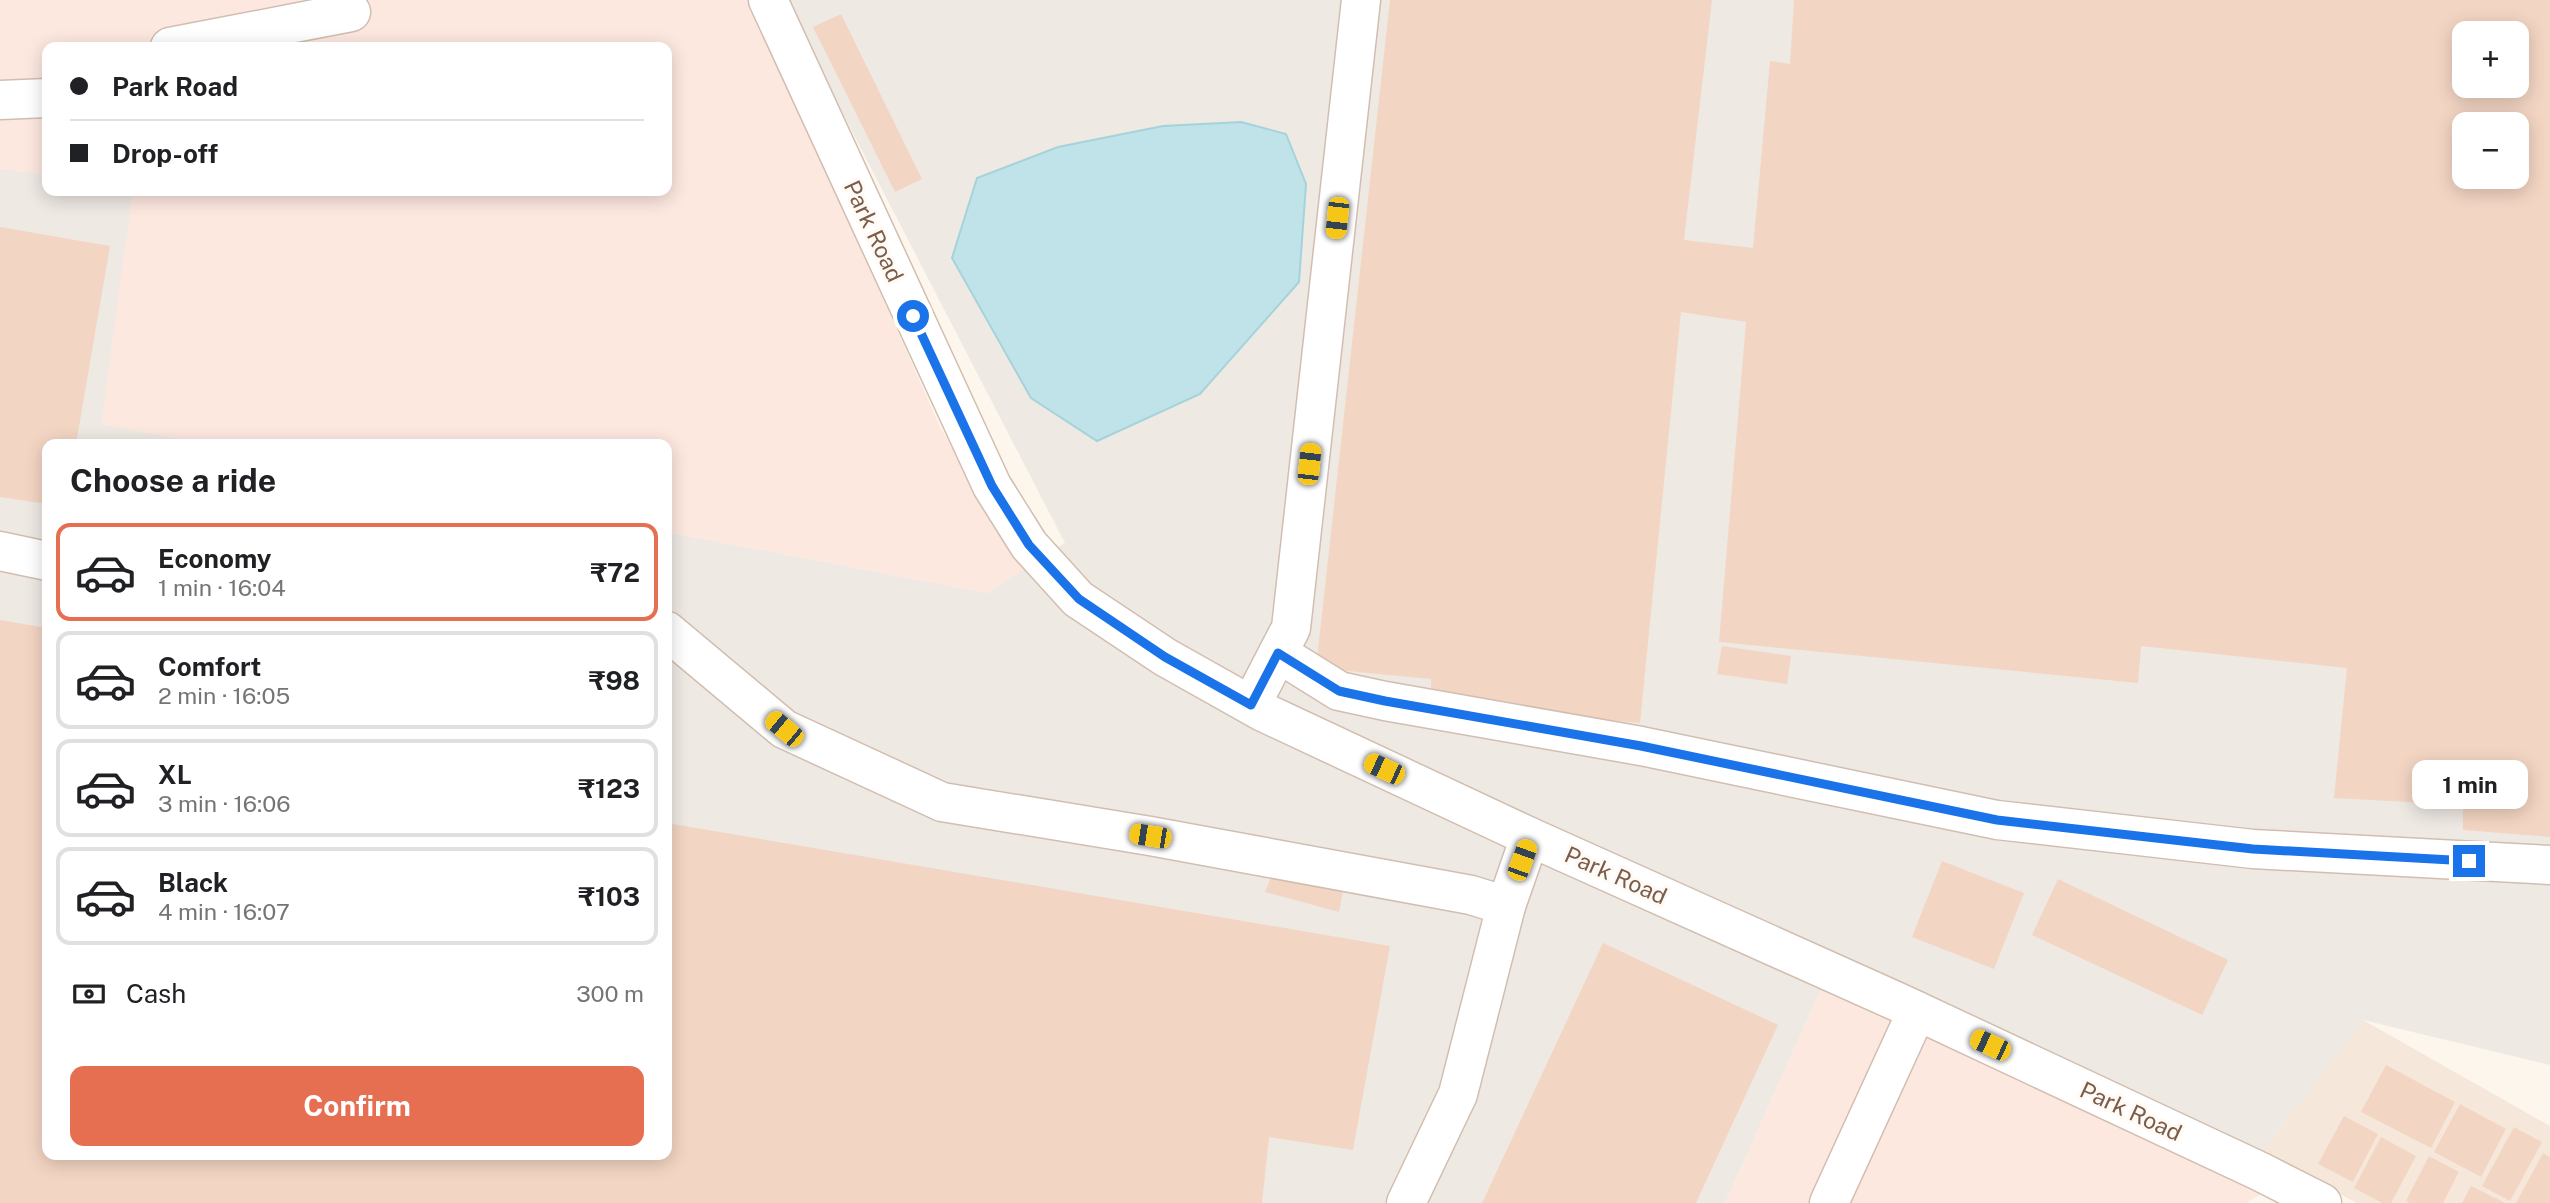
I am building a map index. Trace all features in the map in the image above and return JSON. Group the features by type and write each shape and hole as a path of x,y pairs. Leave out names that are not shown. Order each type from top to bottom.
{"street":[{"name":"Park Road","path":"768,0 992,486 1029,545 1079,599 1165,657 1251,705 1530,837 1917,1011 2322,1203"},
{"path":"1251,705 1291,628 1361,0"},
{"path":"196,42 351,12"},
{"path":"0,100 42,98"},
{"path":"0,551 42,560"},
{"path":"672,635 784,729 942,802 1150,836 1471,895 1506,905"},
{"path":"1278,653 1339,691 1373,699 1641,746 1997,820 2253,849 2550,865"},
{"path":"1406,1203 1458,1094 1506,905 1530,837"},
{"path":"1829,1203 1917,1011"}],"shaded area":[{"path":"0,0 751,0 941,429 1026,569 987,593 672,533 672,439 177,439 100,425 132,196 672,196 672,42 42,42 42,174 0,168"},
{"path":"784,0 2550,0 2550,1065 2363,1020 2261,1153 1835,958 1725,1203 0,1203 0,168 42,174 42,196 132,196 101,424 179,439 42,439 42,1160 672,1160 672,533 987,593 1065,543"},
{"path":"1823,985 2266,1191 2246,1203 1725,1203"},
{"path":"2363,1020 2550,1126 2550,1203 2357,1203 2261,1153"}],"water":[{"path":"1241,122 1286,134 1306,184 1299,282 1200,394 1097,441 1031,398 952,258 977,178 1058,147 1163,126"}],"building":[{"path":"1390,0 1712,0 1684,240 1753,248 1770,61 1790,64 1794,0 2550,0 2550,837 2463,830 2463,805 2334,798 2347,668 2141,646 2138,683 1719,642 1746,322 1681,312 1640,723 1431,703 1431,679 1316,668"},
{"path":"841,14 922,179 895,192 813,27"},
{"path":"0,227 110,246 77,439 42,439 42,503 0,497"},
{"path":"0,620 42,627 42,1160 672,1160 672,824 1390,946 1353,1150 1269,1137 1262,1203 0,1203"},
{"path":"1722,646 1791,656 1787,684 1717,674"},
{"path":"1942,861 2024,893 1994,969 1912,937"},
{"path":"1274,870 1344,886 1339,912 1265,892"},
{"path":"2058,879 2228,960 2202,1015 2032,935"},
{"path":"1603,943 1778,1025 1696,1203 1482,1203"},
{"path":"2386,1065 2455,1102 2431,1148 2361,1112"},
{"path":"2460,1104 2506,1129 2481,1177 2434,1152"},
{"path":"2344,1116 2378,1134 2353,1182 2318,1164"},
{"path":"2514,1127 2542,1142 2510,1201 2482,1186"},
{"path":"2381,1137 2416,1156 2391,1203 2382,1203 2354,1188"},
{"path":"2543,1153 2550,1157 2550,1203 2516,1203"},
{"path":"2429,1156 2459,1172 2443,1203 2410,1203 2406,1201"},
{"path":"2471,1186 2505,1203 2462,1203"}],"route":[{"path":"913,316 992,486 1029,545 1079,599 1165,657 1251,705 1278,653 1339,691 1641,746 1997,820 2253,849 2469,861"}]}
